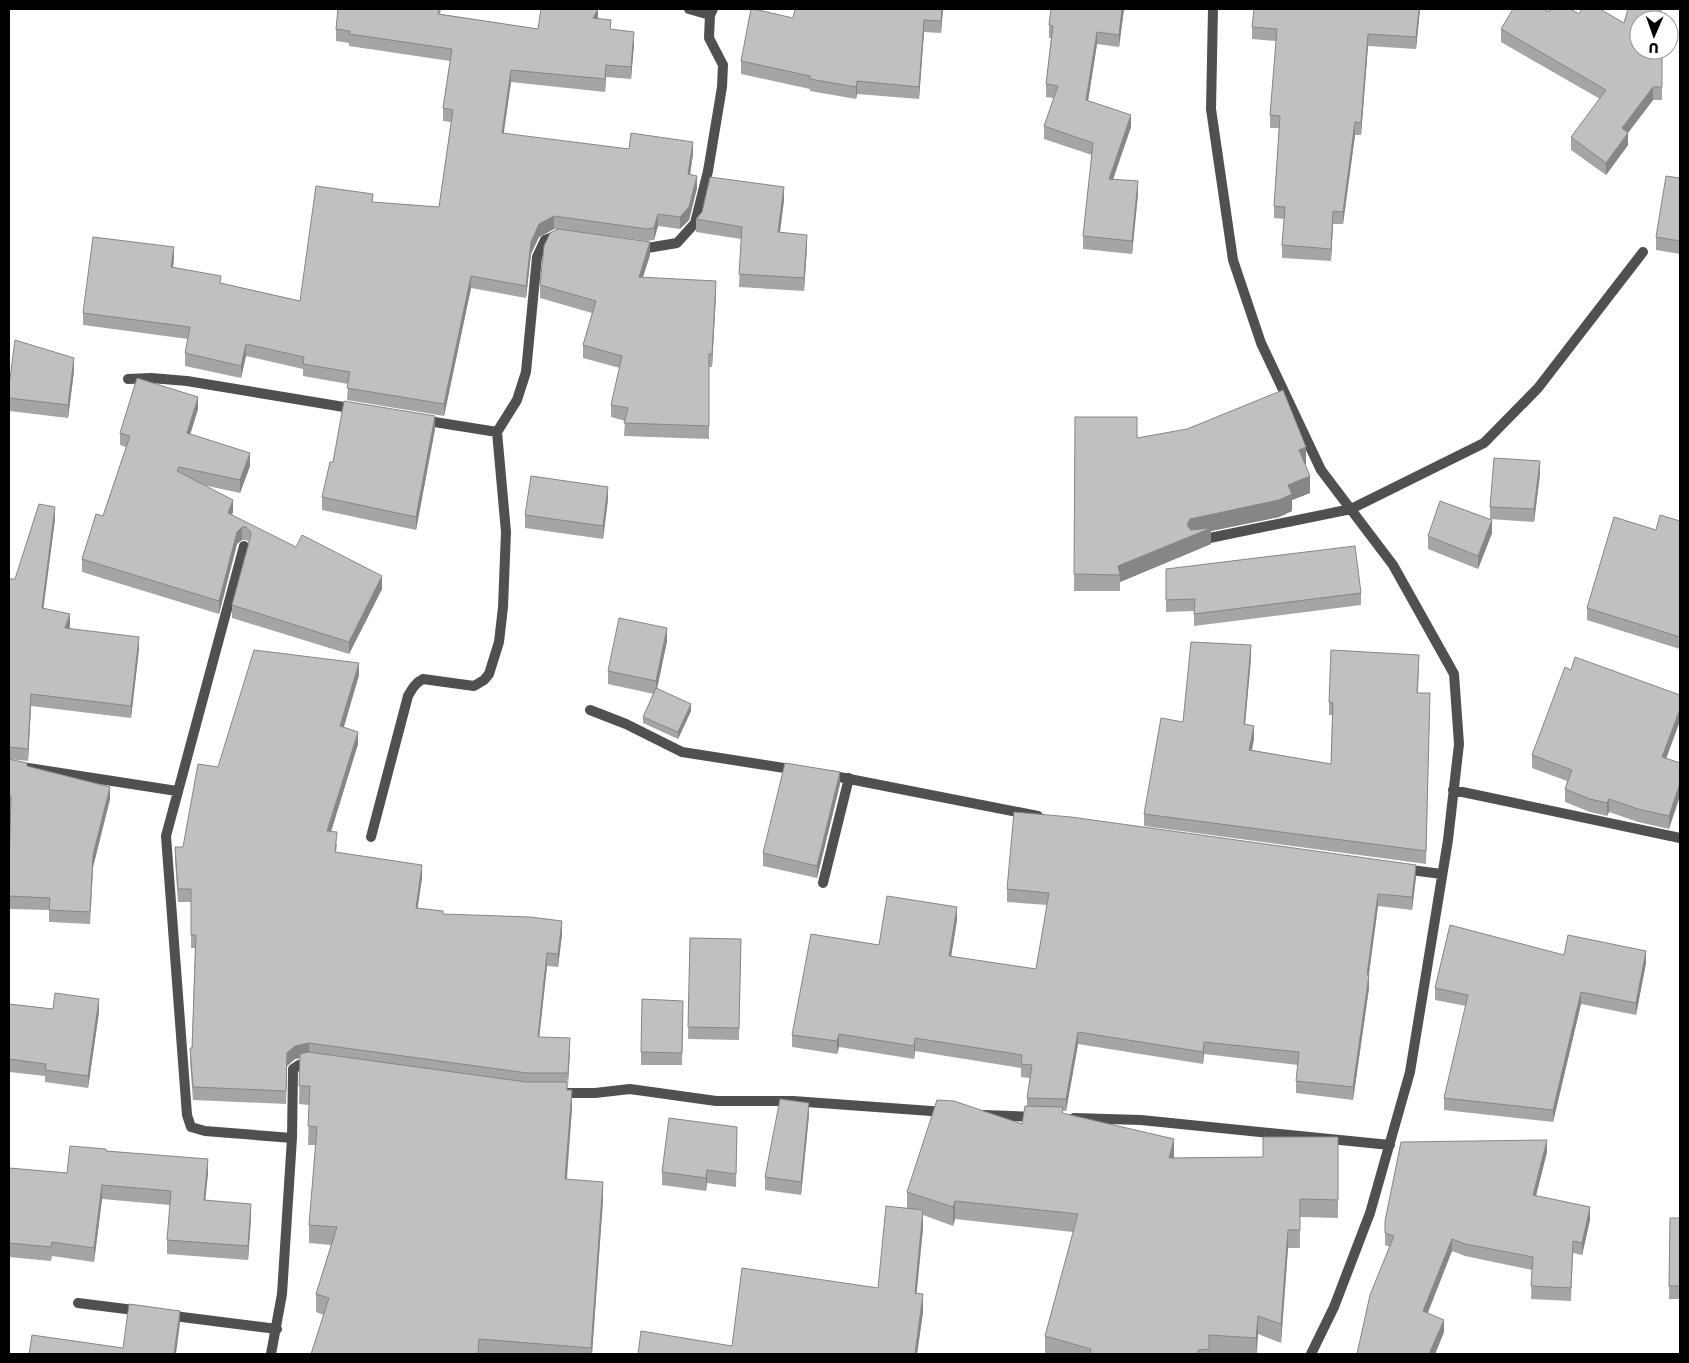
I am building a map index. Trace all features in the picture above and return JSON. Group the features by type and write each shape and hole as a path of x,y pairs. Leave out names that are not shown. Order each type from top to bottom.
{"street":[{"path":"629,245 647,248 677,243 695,223 708,171 722,87 723,65 709,38 712,12 689,9"},
{"path":"1213,9 1211,109 1232,260 1261,343 1322,470 1392,565 1454,674 1459,744 1442,874 1410,1072 1370,1212 1334,1307 1311,1354"},
{"path":"372,837 408,696 417,682 422,680 474,686 484,680 489,674 496,650 503,607 506,532 497,432 517,400 526,372 537,257 545,240 557,235 566,236"},
{"path":"1194,541 1351,509 1484,443 1538,388 1643,252"},
{"path":"128,380 151,378 187,381 371,411"},
{"path":"410,418 497,432"},
{"path":"244,546 166,836 187,1116 191,1127 205,1131 292,1138"},
{"path":"590,710 626,724 682,752 849,778 1046,817"},
{"path":"9,765 178,791"},
{"path":"823,882 849,778"},
{"path":"1453,790 1680,838"},
{"path":"1394,867 1442,874"},
{"path":"272,1354 282,1294 292,1138 293,1069 308,1063 327,1066"},
{"path":"546,1093 595,1093 630,1089 716,1101 793,1101 952,1112"},
{"path":"971,1114 1048,1118"},
{"path":"1067,1118 1141,1120 1390,1145"},
{"path":"78,1303 277,1329"}],"building":[{"path":"338,9 439,9 438,14 538,29 541,9 598,9 593,18 611,20 610,29 634,32 631,67 606,65 605,79 511,70 502,133 629,149 631,133 693,142 688,174 697,176 689,207 680,217 658,214 654,228 647,229 554,216 539,224 531,242 526,286 471,276 444,404 347,388 350,372 303,364 304,357 246,344 241,366 185,353 190,327 83,313 93,237 174,247 171,267 221,276 220,283 300,301 316,186 373,194 372,202 439,207 453,110 443,108 452,49 349,34 350,31 336,29"},
{"path":"751,9 793,18 795,9 942,9 941,21 924,20 919,87 857,81 856,87 810,79 810,76 741,61"},
{"path":"1051,9 1122,9 1119,35 1097,32 1086,100 1131,115 1109,179 1138,181 1132,241 1083,236 1093,143 1044,126 1058,86 1046,84 1053,26 1049,25"},
{"path":"1254,9 1419,9 1416,37 1368,34 1361,123 1355,122 1343,212 1333,211 1331,249 1282,245 1285,207 1274,206 1280,116 1270,115 1277,29 1252,27"},
{"path":"1513,9 1544,9 1549,12 1551,9 1570,9 1579,14 1582,9 1600,9 1624,23 1628,9 1661,9 1629,10 1629,60 1662,60 1662,87 1653,87 1622,128 1628,133 1606,163 1571,137 1606,90 1501,29"},
{"path":"1666,176 1680,178 1680,241 1656,237"},
{"path":"710,177 784,187 778,232 807,235 804,278 739,274 742,227 696,219 702,212"},
{"path":"558,229 650,242 639,277 716,281 712,354 709,354 709,426 624,423 628,408 611,405 622,356 583,345 596,301 540,285 544,246 550,233"},
{"path":"15,340 74,358 68,405 9,398"},
{"path":"137,378 198,397 187,433 250,453 240,480 179,467 177,471 233,500 228,513 296,547 302,535 382,576 349,642 232,605 251,535 246,527 242,527 237,532 219,601 82,559 96,514 103,516 130,436 120,433"},
{"path":"1283,390 1306,447 1299,450 1310,476 1288,485 1292,494 1279,500 1190,519 1187,525 1191,530 1211,528 1118,566 1120,575 1074,574 1075,417 1137,417 1137,438 1187,429"},
{"path":"344,401 435,416 416,517 322,497 330,462 333,462"},
{"path":"1494,458 1540,461 1534,509 1490,507"},
{"path":"531,476 608,487 603,526 525,515"},
{"path":"1440,501 1492,520 1478,556 1428,536"},
{"path":"39,504 55,507 42,608 70,614 65,628 139,637 131,706 31,694 28,749 9,747 9,579 15,579"},
{"path":"1660,515 1680,521 1680,637 1587,608 1614,517 1656,530"},
{"path":"1355,546 1361,593 1194,614 1195,599 1166,600 1166,569"},
{"path":"619,618 667,628 656,681 608,671"},
{"path":"1191,642 1251,645 1244,724 1254,726 1249,750 1331,764 1333,703 1329,702 1331,650 1419,655 1417,693 1430,693 1426,851 1144,814 1161,718 1183,722"},
{"path":"254,650 359,663 340,726 358,732 327,831 337,832 335,852 422,865 416,908 443,911 443,914 530,917 562,921 558,954 547,953 538,1037 570,1038 568,1073 527,1073 309,1043 295,1046 287,1053 286,1091 193,1087 190,1048 192,1048 196,935 191,935 191,889 178,889 175,847 183,847 198,764 218,767"},
{"path":"1575,657 1680,695 1680,709 1662,757 1680,763 1680,783 1669,816 1638,809 1609,799 1607,803 1590,799 1565,789 1572,770 1532,755 1565,667 1571,670"},
{"path":"656,688 691,704 678,732 643,717"},
{"path":"9,759 27,763 27,766 110,787 93,855 90,912 49,910 50,898 9,896 11,796 9,796"},
{"path":"785,763 840,772 817,866 763,853"},
{"path":"1014,812 1071,817 1416,865 1412,897 1378,894 1353,1087 1296,1081 1299,1052 1204,1042 1203,1052 1078,1032 1066,1099 1027,1098 1032,1065 1021,1064 1022,1055 915,1038 914,1046 839,1034 837,1041 792,1035 811,934 879,945 887,896 957,907 949,956 1036,969 1049,893 1007,889"},
{"path":"1450,925 1564,955 1568,935 1646,951 1636,1003 1581,992 1553,1110 1444,1098 1468,995 1435,988"},
{"path":"690,938 741,939 739,1028 688,1027"},
{"path":"55,993 99,999 88,1076 45,1070 46,1064 9,1059 9,1004 53,1009"},
{"path":"642,999 683,1001 682,1053 641,1052"},
{"path":"308,1052 526,1082 567,1082 567,1090 572,1090 565,1179 603,1182 591,1348 479,1339 478,1354 311,1354 329,1298 316,1294 337,1227 309,1225 317,1127 308,1126 310,1086 299,1086 300,1054"},
{"path":"780,1099 809,1103 801,1182 765,1177"},
{"path":"937,1100 954,1101 1022,1124 1025,1106 1063,1107 1062,1113 1174,1139 1169,1158 1263,1157 1263,1137 1338,1137 1338,1200 1300,1199 1300,1230 1288,1230 1281,1324 1258,1316 1256,1338 1209,1335 1209,1349 1198,1350 1198,1354 1090,1354 1091,1349 1045,1336 1078,1214 955,1201 953,1207 907,1192"},
{"path":"669,1118 737,1127 736,1174 707,1170 706,1178 662,1172"},
{"path":"1547,1140 1533,1195 1590,1207 1582,1243 1573,1241 1571,1288 1531,1286 1533,1257 1465,1244 1452,1239 1423,1311 1444,1320 1429,1354 1357,1354 1370,1295 1394,1236 1385,1233 1385,1221 1401,1142"},
{"path":"70,1146 106,1149 106,1151 208,1159 204,1200 251,1204 248,1246 167,1240 171,1191 102,1185 94,1248 52,1242 51,1247 9,1243 9,1168 67,1173"},
{"path":"886,1206 923,1210 915,1293 923,1294 915,1354 638,1354 641,1331 732,1346 742,1268 878,1288"},
{"path":"1670,1218 1680,1218 1680,1286 1669,1286"},
{"path":"129,1304 180,1311 174,1354 29,1354 32,1335 123,1348"}]}
